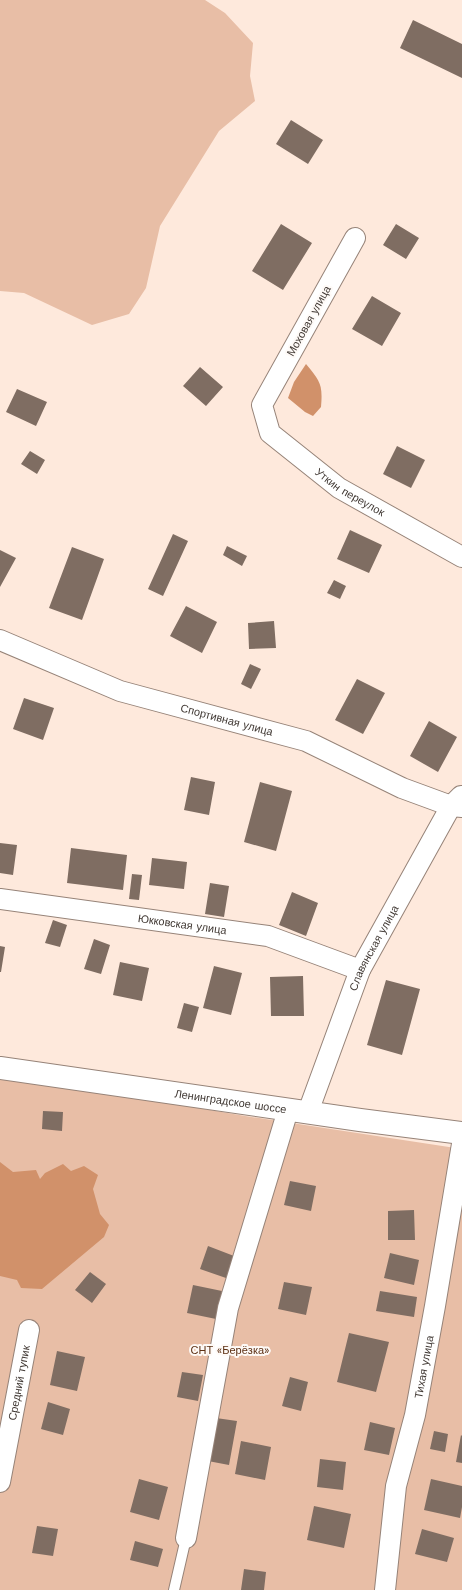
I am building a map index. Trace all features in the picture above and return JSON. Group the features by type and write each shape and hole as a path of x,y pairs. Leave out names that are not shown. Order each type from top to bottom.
{"main road":[{"name":"Ленинградское шоссе","path":"0,1068 462,1134"}],"street":[{"name":"Моховая улица","path":"262,405 355,238"},
{"name":"Уткин переулок","path":"262,405 270,433 339,488 462,557"},
{"name":"Спортивная улица","path":"0,640 120,691 306,741 402,788 458,802"},
{"name":"Славянская улица","path":"186,1538 228,1308 298,1111 360,970 458,802"},
{"name":"Юкковская улица","path":"0,899 268,936 360,970"},
{"name":"Тихая улица","path":"385,1590 396,1486 415,1415 462,1144"},
{"name":"Средний тупик","path":"0,1482 29,1330"}],"lane":[{"path":"174,1590 186,1538"}],"green space":[{"path":"0,0 205,0 225,13 253,43 250,76 255,101 219,131 160,226 146,288 129,314 92,325 24,293 0,291"},
{"name":"СНТ «Берёзка»","path":"0,1074 245,1116 462,1149 462,1590 0,1590"}],"shaded area":[{"path":"306,364 320,383 321,388 321,407 313,416 305,412 288,398 294,382"},
{"path":"0,1162 13,1172 36,1170 40,1179 45,1173 63,1164 71,1171 84,1166 98,1175 93,1189 100,1214 109,1225 104,1237 42,1289 21,1288 17,1280 0,1276"}],"building":[{"path":"413,20 462,44 462,78 400,48"},
{"path":"291,120 323,140 308,164 276,144"},
{"path":"281,224 312,243 283,290 252,271"},
{"path":"396,224 419,238 406,259 383,245"},
{"path":"372,296 401,313 382,346 352,329"},
{"path":"200,367 223,387 206,406 183,386"},
{"path":"17,389 47,402 36,426 6,412"},
{"path":"397,446 425,460 411,488 383,474"},
{"path":"30,451 45,460 37,474 21,464"},
{"path":"350,530 382,545 369,573 337,559"},
{"path":"173,534 188,541 163,596 148,589"},
{"path":"227,546 247,556 242,566 223,555"},
{"path":"72,547 104,559 82,620 49,608"},
{"path":"0,550 16,558 0,587"},
{"path":"334,580 346,586 340,599 327,593"},
{"path":"186,606 217,622 202,653 170,636"},
{"path":"274,621 276,648 249,649 248,623"},
{"path":"250,664 261,669 251,689 241,684"},
{"path":"357,679 385,693 363,734 335,720"},
{"path":"24,698 54,708 43,740 13,729"},
{"path":"429,721 457,737 438,772 410,756"},
{"path":"191,777 215,782 209,815 184,810"},
{"path":"260,782 292,791 276,851 244,842"},
{"path":"0,843 17,845 13,875 0,873"},
{"path":"71,848 127,855 123,890 67,883"},
{"path":"152,858 187,862 184,889 149,885"},
{"path":"132,874 142,875 139,900 129,899"},
{"path":"210,883 229,886 224,917 205,914"},
{"path":"292,892 318,903 306,936 279,925"},
{"path":"53,920 67,925 60,947 45,943"},
{"path":"94,939 110,945 101,974 84,969"},
{"path":"0,946 5,947 1,972 0,972"},
{"path":"120,962 149,968 142,1001 113,995"},
{"path":"214,966 242,973 231,1015 203,1008"},
{"path":"303,976 304,1016 271,1016 270,977"},
{"path":"386,980 420,989 402,1055 367,1045"},
{"path":"184,1003 199,1007 192,1032 177,1028"},
{"path":"43,1111 63,1112 62,1131 42,1129"},
{"path":"290,1181 316,1186 311,1211 284,1205"},
{"path":"414,1210 415,1240 388,1240 388,1211"},
{"path":"208,1246 234,1256 226,1278 200,1269"},
{"path":"390,1253 419,1260 414,1285 384,1278"},
{"path":"90,1272 106,1284 92,1303 75,1290"},
{"path":"284,1282 312,1287 306,1315 278,1309"},
{"path":"193,1285 222,1291 216,1319 187,1313"},
{"path":"380,1291 417,1297 414,1317 376,1311"},
{"path":"349,1333 389,1342 376,1392 337,1382"},
{"path":"57,1351 85,1357 77,1391 50,1385"},
{"path":"182,1372 203,1375 198,1401 177,1397"},
{"path":"290,1377 308,1382 301,1411 282,1406"},
{"path":"48,1402 70,1409 63,1435 41,1429"},
{"path":"216,1418 237,1421 229,1465 208,1461"},
{"path":"370,1422 395,1428 389,1455 364,1450"},
{"path":"434,1431 448,1434 445,1452 430,1449"},
{"path":"461,1435 462,1436 462,1463 456,1462"},
{"path":"241,1441 271,1447 265,1480 235,1474"},
{"path":"320,1459 346,1462 343,1490 317,1487"},
{"path":"139,1479 168,1487 159,1520 130,1512"},
{"path":"431,1479 462,1486 462,1507 460,1518 424,1510"},
{"path":"314,1506 351,1514 344,1548 307,1540"},
{"path":"37,1526 58,1529 53,1556 32,1553"},
{"path":"422,1529 454,1538 447,1562 415,1554"},
{"path":"135,1541 163,1549 158,1567 130,1560"},
{"path":"244,1569 266,1572 264,1590 241,1590"}]}
